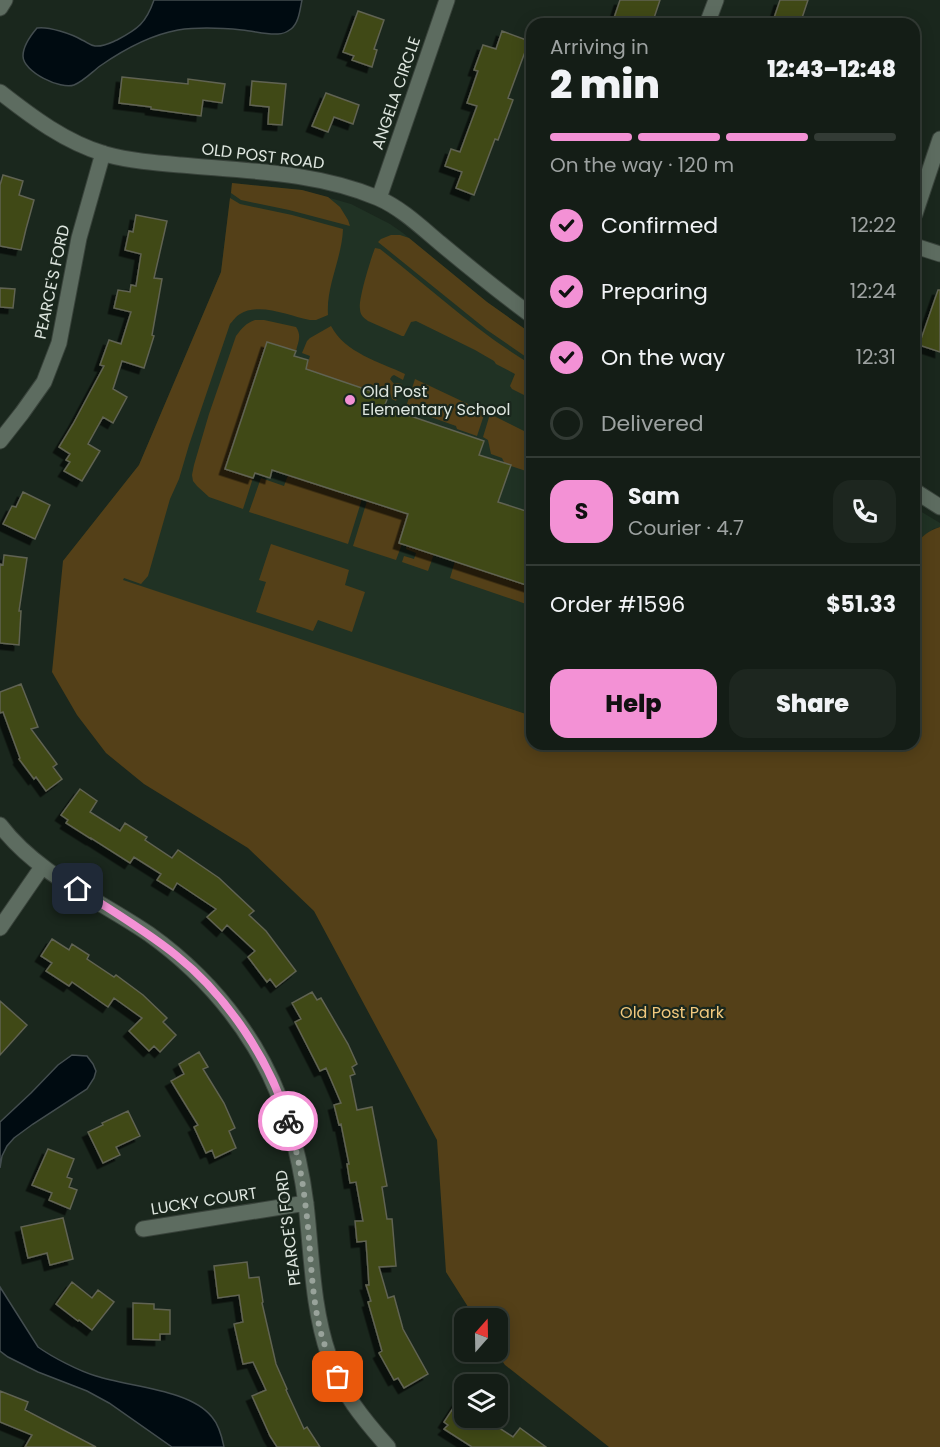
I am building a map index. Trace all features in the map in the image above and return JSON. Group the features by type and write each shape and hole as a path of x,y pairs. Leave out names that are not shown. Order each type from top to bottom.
{"street":[{"path":"0,8 5,0"},
{"name":"ANGELA CIRCLE","path":"379,198 447,0"},
{"path":"709,18 716,0"},
{"name":"OLD POST ROAD","path":"0,92 36,120 58,133 103,153 131,160 313,179 379,198 402,211 526,312"},
{"path":"920,199 940,139"},
{"name":"PEARCE'S FORD","path":"0,441 44,382 59,343 79,238 103,153"},
{"path":"920,248 940,254"},
{"path":"920,494 940,507"},
{"name":"PEARCE'S FORD","path":"0,825 42,867 149,934 171,951 207,983 231,1012 254,1046 285,1112 296,1150 306,1203 319,1325 329,1358 344,1392 388,1447"},
{"path":"0,928 42,867"},
{"name":"LUCKY COURT","path":"143,1229 306,1203"}],"shaded area":[{"path":"154,0 302,0 296,23 284,33 269,34 210,28 168,32 127,49 74,85 68,86 52,82 36,74 25,62 24,49 37,28 60,31 93,46 104,45 136,29 148,14"},
{"name":"Old Post Elementary School","path":"232,183 302,190 351,204 390,224 487,302 526,330 526,714 63,561 139,465 221,272"},
{"path":"920,511 940,523 940,527 933,529 920,542"},
{"path":"72,1055 87,1056 93,1064 96,1071 87,1089 14,1138 2,1156 0,1168 0,1122 58,1065"},
{"path":"0,1287 38,1347 89,1374 158,1390 189,1400 212,1417 220,1431 224,1447 172,1447 109,1403 87,1391 38,1372 8,1357 0,1351"}],"green space":[{"path":"232,183 302,190 328,197 340,207 350,226 241,200 231,193"},
{"name":"Old Post Park","path":"230,198 240,204 343,229 329,293 328,315 310,320 275,311 256,309 240,314 230,324 179,479 170,499 148,576 141,584 124,578 123,580 526,714 526,750 920,750 920,540 925,534 940,527 940,1447 609,1447 505,1365 503,1362 508,1362 508,1308 469,1308 446,1272 437,1140 314,911 248,848 144,784 106,753 77,715 52,672 63,561 139,465 221,272"},
{"path":"391,235 409,238 487,302 526,330 526,357 487,330 378,242"},
{"path":"375,248 380,249 454,310 526,361 526,396 510,386 515,374 475,350 416,321 411,322 402,336 368,321 361,315 360,304"},
{"path":"255,320 296,327 299,339 296,351 267,342 225,468 253,478 243,509 209,497 193,481 192,475 209,414 236,336 244,326"},
{"path":"331,326 337,335 354,350 405,374 403,380 394,375 390,379 394,384 402,384 396,401 392,399 390,393 380,394 306,369 310,356 302,353 307,341"},
{"path":"415,379 485,412 477,436 406,407"},
{"path":"490,414 526,432 526,471 505,464 502,458 491,454 488,440 483,437"},
{"path":"288,475 362,499 348,544 249,512 261,478 284,486"},
{"path":"367,501 408,514 396,560 353,546"},
{"path":"271,544 349,570 345,585 365,592 352,632 318,620 313,631 256,612 266,582 259,580"},
{"path":"407,545 434,554 428,571 402,562 404,556 414,559 416,553 406,549"},
{"path":"455,561 526,585 526,604 450,578"}],"building":[{"path":"620,0 660,0 654,18 614,18"},
{"path":"780,0 808,0 802,18 774,18"},
{"path":"358,11 384,20 374,49 377,50 372,67 352,60 354,56 343,52"},
{"path":"502,31 526,40 526,49 508,98 513,100 498,140 495,139 474,195 456,188 462,172 445,166 451,149 460,152 477,106 467,103 478,71 474,70 483,45 496,49"},
{"path":"122,77 188,84 188,79 225,84 222,103 203,100 201,116 119,103"},
{"path":"252,81 286,84 282,125 268,124 269,107 250,105"},
{"path":"326,93 359,105 353,124 334,117 328,132 312,126"},
{"path":"3,175 23,181 19,195 34,200 21,250 0,246 0,185"},
{"path":"136,215 167,221 154,278 162,279 152,335 154,336 144,368 122,361 113,389 127,397 113,423 103,417 88,444 100,451 82,481 64,471 70,462 66,460 70,454 59,447 104,366 100,365 109,340 121,344 131,312 114,308 118,290 130,292 131,285 136,286 141,254 125,250 129,231 133,232"},
{"path":"0,288 15,289 13,308 0,307"},
{"path":"938,290 940,290 940,352 920,345"},
{"path":"267,342 296,351 294,356 308,360 306,369 388,397 384,407 484,441 479,455 511,465 498,502 526,511 526,585 399,543 408,514 272,470 270,478 255,473 253,478 225,469"},
{"path":"23,492 50,505 35,539 3,524 12,506 16,507"},
{"path":"4,555 27,558 19,611 21,611 19,645 0,643 0,564 3,565"},
{"path":"21,684 38,727 31,729 57,764 53,767 62,779 46,791 19,759 3,712 0,713 0,692"},
{"path":"80,789 97,801 90,812 120,831 125,823 147,837 145,840 172,858 178,850 219,878 254,911 249,915 266,931 296,971 276,987 270,979 267,982 248,957 255,951 227,925 222,931 207,917 216,909 177,883 173,890 157,880 161,874 134,857 130,863 66,823 68,820 61,815"},
{"path":"52,939 69,950 72,944 89,955 87,959 114,977 116,975 143,995 167,1018 163,1022 176,1035 160,1052 154,1046 149,1051 129,1031 142,1018 114,998 108,1007 72,982 69,986 46,971 52,963 41,956"},
{"path":"312,992 317,1000 321,998 357,1064 352,1067 355,1074 350,1076 357,1110 372,1107 387,1186 382,1187 387,1219 392,1219 396,1266 379,1267 388,1298 394,1296 403,1329 428,1374 404,1388 398,1378 394,1380 379,1353 382,1351 368,1302 371,1301 366,1285 369,1285 366,1241 357,1242 355,1221 363,1221 356,1182 350,1183 347,1164 349,1164 341,1124 339,1125 334,1105 341,1103 326,1068 320,1071 295,1022 301,1019 292,1003"},
{"path":"0,1001 27,1025 0,1055"},
{"path":"199,1052 208,1067 203,1069 224,1103 235,1128 229,1131 236,1148 215,1158 212,1150 206,1153 194,1127 198,1125 171,1081 184,1074 179,1064"},
{"path":"128,1111 140,1136 116,1147 120,1155 103,1163 88,1132"},
{"path":"48,1149 74,1159 67,1177 72,1179 69,1187 77,1190 70,1209 49,1200 52,1193 32,1185"},
{"path":"63,1218 73,1259 50,1265 47,1253 28,1258 21,1227"},
{"path":"247,1262 249,1278 259,1277 262,1303 276,1364 286,1390 304,1429 307,1427 320,1447 277,1447 252,1396 266,1390 253,1362 243,1364 234,1324 243,1322 239,1295 218,1298 214,1266"},
{"path":"72,1282 92,1298 98,1290 114,1302 92,1330 56,1304"},
{"path":"133,1303 154,1304 154,1309 170,1310 170,1334 160,1334 160,1340 133,1339"},
{"path":"0,1391 28,1402 25,1410 96,1447 25,1447 32,1435 0,1422"},
{"path":"454,1407 454,1428 499,1428 513,1437 520,1428 546,1447 472,1447 444,1429 448,1425 444,1422"}],"way so far":[{"path":"288,1121 306,1203 319,1325 329,1358 338,1377"}],"place":[{"name":"Old Post Elementary School","path":"350,400"}],"route":[{"path":"78,889 149,934 207,983 231,1012 254,1046 288,1121"}]}
